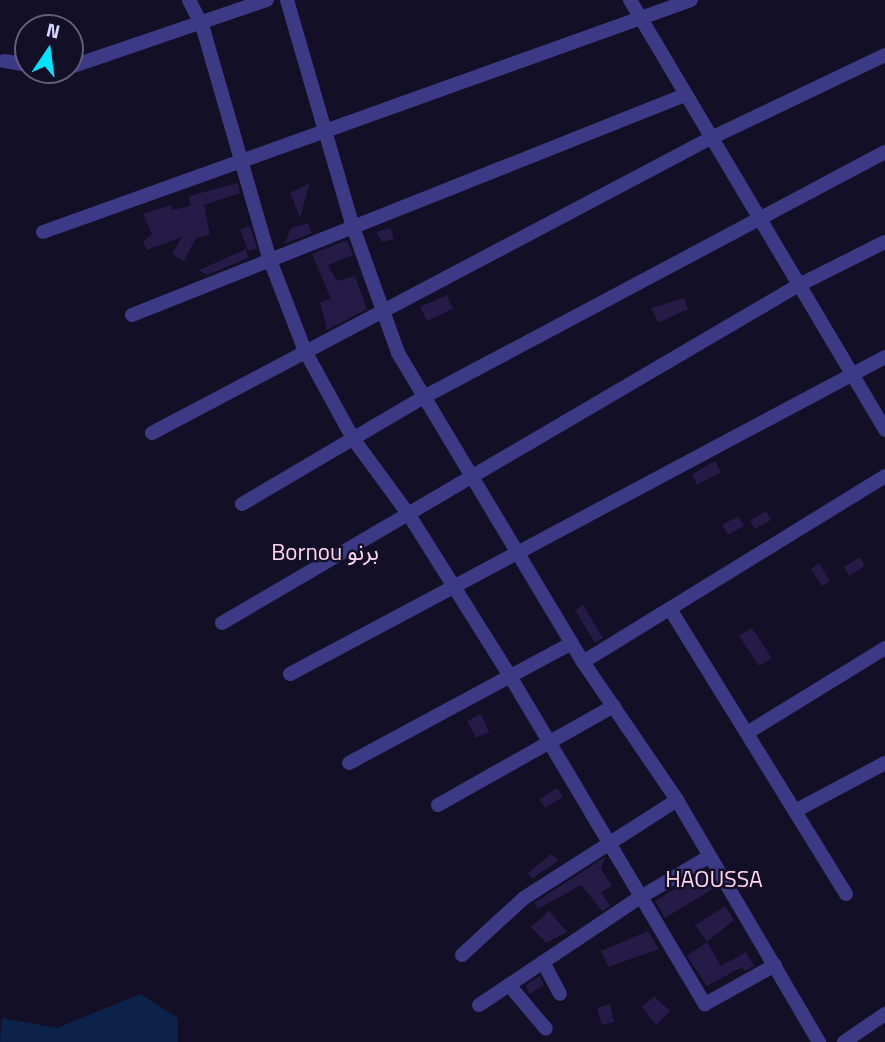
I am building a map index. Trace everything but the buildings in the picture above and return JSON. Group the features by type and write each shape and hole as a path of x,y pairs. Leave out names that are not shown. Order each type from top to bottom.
{"street":[{"path":"189,0 202,25 270,260 305,351 354,440 409,515 510,676 639,898 705,1004 775,965"},
{"path":"84,63 202,25 267,0"},
{"path":"287,0 353,227 398,353 520,552 583,662 677,800 819,1042"},
{"path":"629,0 756,219 885,430"},
{"path":"43,232 326,135 691,0"},
{"path":"152,433 709,139 885,55"},
{"path":"4,61 14,63"},
{"path":"132,315 685,95"},
{"path":"242,504 425,397 885,152"},
{"path":"222,623 797,286 885,242"},
{"path":"290,674 885,357"},
{"path":"583,662 885,476"},
{"path":"670,609 846,894"},
{"path":"349,763 572,643"},
{"path":"747,733 885,648"},
{"path":"438,806 614,706"},
{"path":"795,811 885,763"},
{"path":"462,955 524,898 606,842 677,800"},
{"path":"479,1006 639,898 710,856"},
{"path":"543,962 560,994"},
{"path":"509,985 546,1029"},
{"path":"844,1042 885,1014"}],"water":[{"path":"140,994 178,1018 178,1042 0,1042 2,1018 57,1028"}],"district":[{"name":"Bornou برنو","path":"325,552"},
{"name":"HAOUSSA","path":"714,879"}]}
